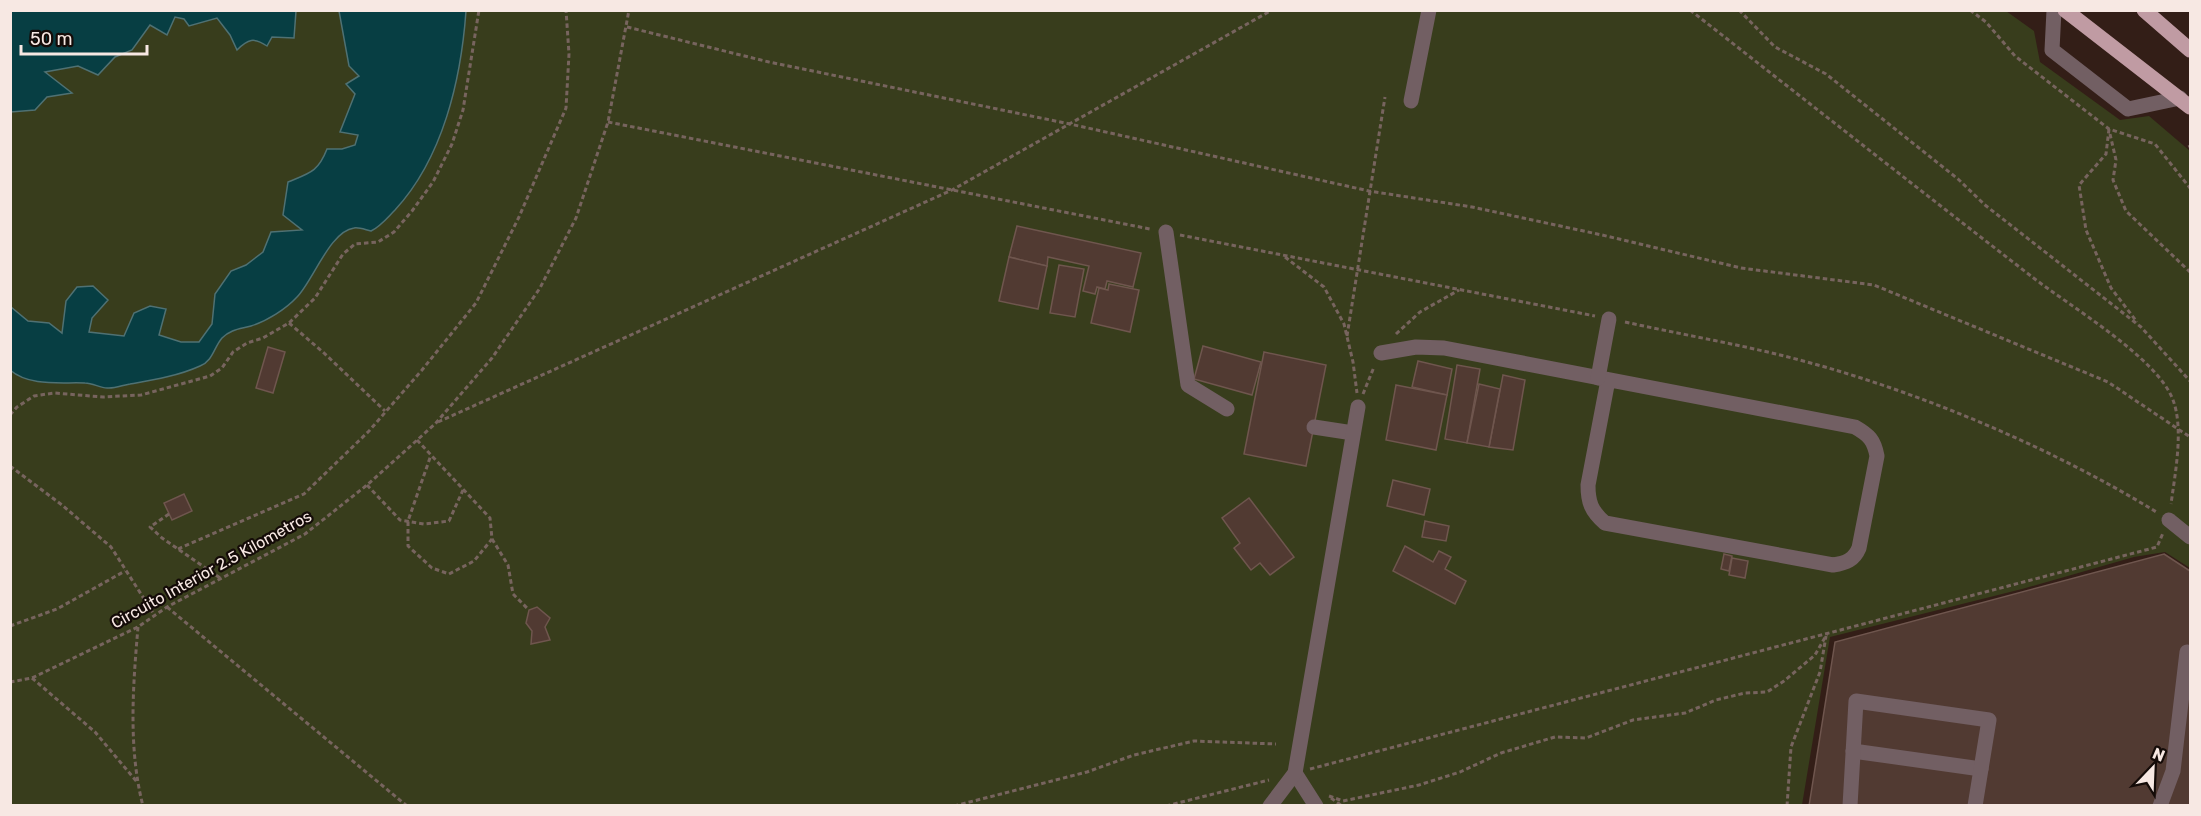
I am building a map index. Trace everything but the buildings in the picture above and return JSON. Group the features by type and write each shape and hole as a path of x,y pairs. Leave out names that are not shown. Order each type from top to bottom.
{"main road":[{"path":"2065,10 2185,103"},
{"path":"2144,10 2190,50"}],"street":[{"path":"1411,101 1430,10"},
{"path":"2054,10 2052,50 2128,109 2185,103"},
{"path":"1166,232 1188,385 1227,409"},
{"path":"1381,353 1416,347 1444,348 1603,379 1855,427 1868,435 1875,445 1876,456 1856,556 1845,563 1833,565 1605,523 1593,513 1588,501 1588,484 1603,379 1609,319"},
{"path":"1270,806 1295,772 1358,406"},
{"path":"1314,427 1353,433"},
{"path":"2169,520 2190,537"},
{"path":"2160,806 2173,771 2187,652"},
{"path":"1850,806 1856,701 1989,720 1974,806"},
{"path":"1853,751 1980,769"},
{"path":"1295,772 1316,806"}],"path":[{"path":"10,415 16,407 34,396 54,393 103,397 141,395 210,376 222,368 233,352 246,343 263,338 289,323 315,298 343,254 355,244 378,242 394,232 433,182 452,144 463,110 479,10"},
{"path":"178,549 304,494 386,412 476,303 519,217 566,108 569,54 566,10"},
{"name":"Circuito Interior 2.5 Kilometros","path":"10,682 32,678 138,627 167,607 305,534 367,484 435,424 492,358 540,288 576,218 608,122 629,10"},
{"path":"435,424 952,190 1272,10"},
{"path":"1295,772 2157,547 2169,520 2178,431 2173,401 2157,373 2126,346 2034,279 1690,10"},
{"path":"1739,10 1775,47 1826,74 1958,179 1985,205 2141,327"},
{"path":"1970,10 1986,22 2015,56 2109,129 2155,144 2190,188"},
{"path":"627,27 770,62 1070,124 1369,191 1472,207 1741,268 1875,285 2108,382 2190,437"},
{"path":"1347,336 1385,97"},
{"path":"608,122 1609,319 1778,355 1859,378 1939,406 2019,440 2110,483 2169,520"},
{"path":"2109,129 2106,154 2079,185 2086,230 2111,288 2141,327 2190,381"},
{"path":"2109,129 2116,160 2113,180 2126,212 2190,272"},
{"path":"1284,256 1324,287 1344,324 1353,362 1358,406"},
{"path":"289,323 386,412"},
{"path":"417,440 490,518 492,539 508,565 513,594 529,610"},
{"path":"431,455 408,521 408,546 432,568 449,574 474,561 492,539"},
{"path":"10,466 111,547 155,616"},
{"path":"367,484 400,520 424,524 449,521 464,490"},
{"path":"169,514 150,527 220,578"},
{"path":"10,626 57,609 125,571"},
{"path":"167,607 407,806"},
{"path":"138,627 132,694 138,784 143,806"},
{"path":"1342,806 1327,795 1343,801 1385,793 1460,772 1501,753 1555,737 1586,738 1633,720 1685,713 1716,700 1745,693 1767,692 1785,681 1815,655 1827,634"},
{"path":"1787,806 1791,747 1820,672 1827,634"},
{"path":"32,678 96,732 138,784"},
{"path":"954,806 1087,772 1134,755 1194,741 1276,744"},
{"path":"1166,806 1270,780"}],"green space":[{"path":"10,11 2006,11 2034,31 2040,62 2120,120 2149,116 2190,151 2190,568 2165,552 2134,557 2022,589 1830,637 1802,805 11,805"}],"water":[{"path":"10,11 296,11 294,38 272,37 267,46 255,40 244,43 237,50 230,35 217,18 189,26 184,19 175,17 167,35 150,25 132,50 115,57 98,75 78,66 45,72 72,93 47,97 35,110 11,112"},
{"path":"339,11 466,11 460,64 447,117 426,167 395,210 371,231 356,228 345,231 330,247 303,290 293,301 263,321 225,335 208,361 200,366 165,377 110,388 88,383 36,381 10,370 11,307 28,321 49,323 62,333 66,301 77,287 93,286 108,300 92,318 89,332 124,336 134,313 150,306 166,309 159,335 181,342 199,342 212,324 215,294 231,271 246,265 263,252 271,232 302,230 283,215 288,182 317,167 327,149 342,149 355,145 358,135 340,132 355,94 346,84 359,76 349,66"}]}
